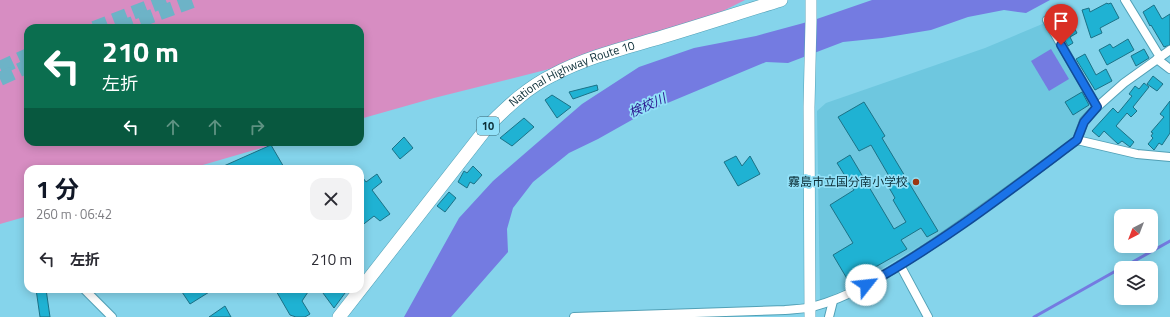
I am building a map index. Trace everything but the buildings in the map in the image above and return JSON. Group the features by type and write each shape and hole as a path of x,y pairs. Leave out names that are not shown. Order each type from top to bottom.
{"highway":[{"name":"National Highway Route 10","path":"364,285 489,126 507,106 533,87 578,63 606,53 704,25 782,0"},
{"name":"National Highway Route 10","path":"339,317 358,293"}],"main road":[{"path":"810,2 809,107 811,312"}],"street":[{"path":"1125,0 1159,58 1170,69"},
{"path":"1046,20 1097,107"},
{"path":"574,317 785,310 811,312 832,301 853,293 893,270 969,220 1077,140 1084,122 1097,107 1124,83 1170,50"},
{"path":"1077,140 1137,154 1170,157"},
{"path":"900,265 926,317"},
{"path":"88,293 112,317"},
{"path":"829,317 832,301"}],"shaded area":[{"path":"0,0 745,0 683,31 589,59 434,98 364,118 364,24 24,24 24,146 268,146 203,165 24,165 24,217 0,224"},
{"name":"霧島市立国分南小学校","path":"1047,22 1092,103 1079,129 1071,140 956,224 858,283 820,301 817,111 826,103 985,48"}],"water":[{"name":"検校川","path":"872,0 1050,0 1026,13 1004,10 968,17 931,30 882,38 843,42 788,63 766,62 646,112 598,139 569,153 533,182 513,208 507,229 508,252 451,317 404,317 459,218 493,181 582,104 639,67 694,48 756,36 811,21"},
{"path":"1051,49 1069,79 1049,91 1031,61"}],"waterway":[{"path":"1134,261 1170,241"},
{"path":"1034,317 1114,272"}],"tunnel":[{"path":"104,24 166,0"},
{"path":"131,24 195,0"},
{"path":"0,68 24,57"},
{"path":"0,79 24,68"}],"place":[{"name":"霧島市立国分南小学校","path":"916,182"}],"route":[{"path":"866,285 893,270 969,220 1077,140 1082,125 1097,107 1061,45"}]}
